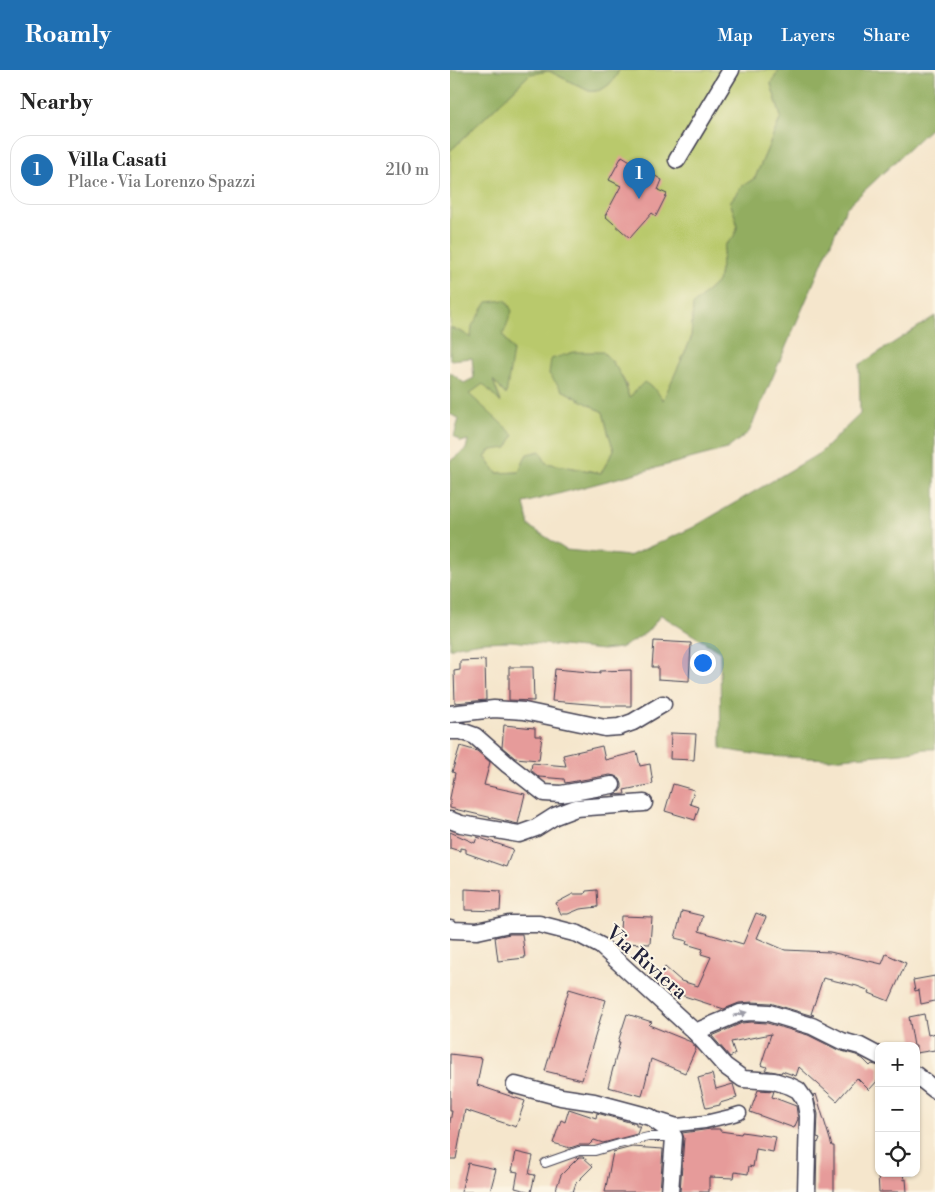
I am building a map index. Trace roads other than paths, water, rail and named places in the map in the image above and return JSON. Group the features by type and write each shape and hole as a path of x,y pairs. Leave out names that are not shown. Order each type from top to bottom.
{"street":[{"path":"677,160 731,70"},
{"path":"450,714 494,709 524,711 605,728 633,722 663,704"},
{"path":"450,731 461,731 475,736 508,766 544,793 561,794 612,785"},
{"path":"450,820 461,824 519,834 536,828 555,816 576,808 644,803"},
{"name":"Via Riviera","path":"450,928 453,930 476,930 509,924 539,924 578,934 601,946 695,1032 725,1066 743,1079 774,1081 798,1090 805,1100 808,1116 806,1192"},
{"path":"695,1032 740,1013 769,1013 812,1026 842,1041 860,1046 875,1054"},
{"path":"920,1078 935,1090"},
{"path":"515,1084 594,1102 677,1125 705,1122 740,1112"},
{"path":"650,1117 668,1130 674,1137 670,1192"}],"lane":[{"path":"544,1163 579,1152 595,1151 648,1137 674,1137"}],"place":[{"name":"Villa Casati","path":"639,199"}]}
